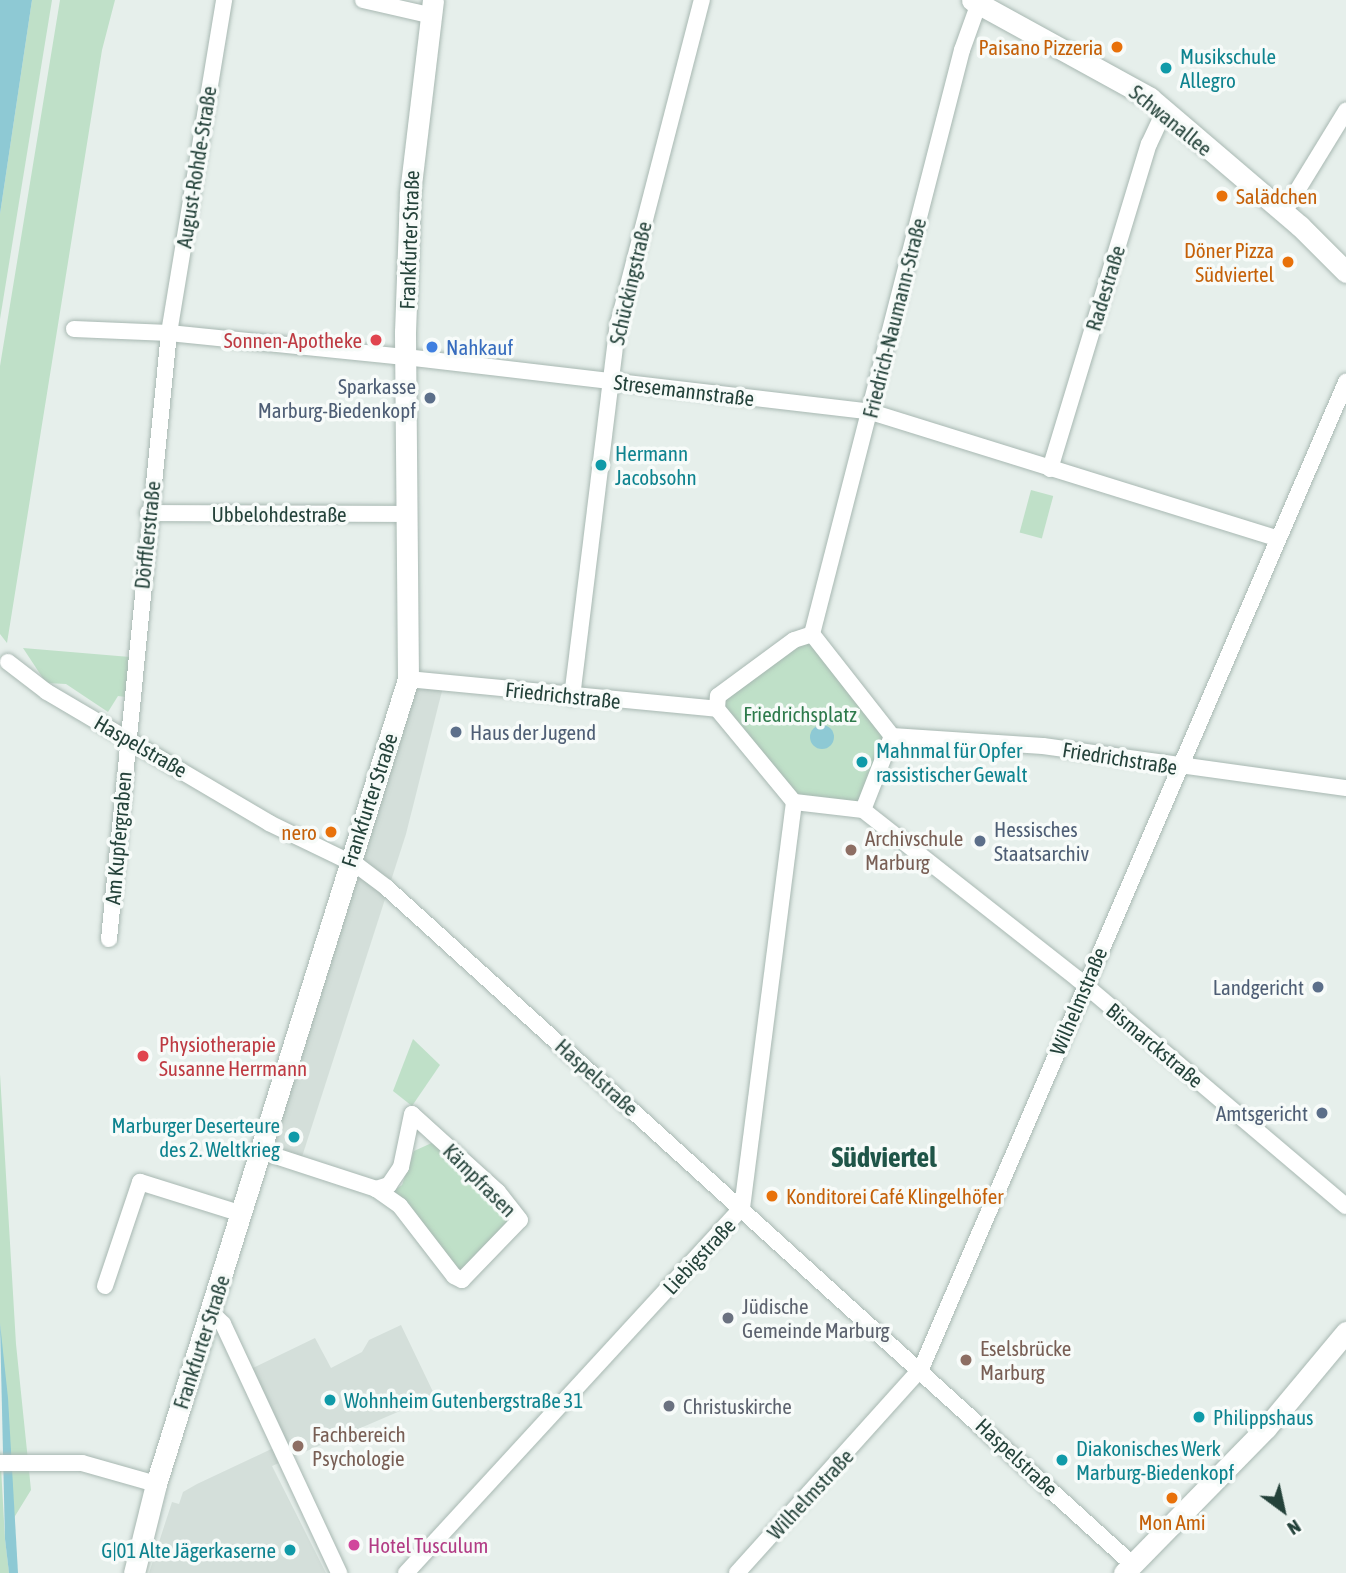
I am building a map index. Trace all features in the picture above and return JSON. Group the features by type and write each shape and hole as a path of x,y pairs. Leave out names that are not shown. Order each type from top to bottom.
{"street":[{"name":"August-Rohde-Straße","path":"169,334 224,0"},
{"path":"363,0 431,8"},
{"name":"Schückingstraße","path":"572,697 618,324 702,0"},
{"name":"Schwanallee","path":"976,1 1113,77 1165,110 1284,212 1346,272"},
{"name":"Friedrich-Naumann-Straße","path":"812,634 976,1"},
{"name":"Frankfurter Straße","path":"134,1573 156,1484 263,1152 350,861 408,679 409,514 405,357 412,153 431,8"},
{"name":"Radestraße","path":"1050,469 1149,144 1165,110"},
{"path":"1284,212 1346,111"},
{"name":"Stresemannstraße","path":"74,329 169,334 405,357 871,412 1276,538"},
{"name":"Dörfflerstraße","path":"127,737 148,513 169,334"},
{"name":"Wilhelmstraße","path":"737,1573 921,1369 1084,985 1181,768 1276,538 1346,382"},
{"name":"Ubbelohdestraße","path":"148,513 409,514"},
{"path":"812,634 892,736 863,810 794,802 717,709 718,696 794,640 812,634"},
{"name":"Haspelstraße","path":"8,662 47,692 269,823 350,861 387,888 921,1369 1128,1569"},
{"name":"Friedrichstraße","path":"408,679 717,709"},
{"name":"Friedrichstraße","path":"892,736 1043,747 1181,768 1346,788"},
{"name":"Am Kupfergraben","path":"109,939 127,737"},
{"name":"Liebigstraße","path":"406,1573 742,1208 794,802"},
{"name":"Bismarckstraße","path":"863,810 1084,985 1346,1206"},
{"name":"Kämpfrasen","path":"263,1152 376,1189 400,1206 454,1276 462,1280 520,1220 498,1192 412,1114 401,1167 389,1185 376,1189"},
{"path":"105,1286 140,1182 242,1214"},
{"path":"211,1312 223,1324 339,1573"},
{"path":"1128,1569 1266,1428 1346,1332"},
{"path":"0,1463 82,1463 156,1484"}],"shaded area":[{"path":"418,680 444,683 406,834 300,1163 269,1154"},
{"name":"Fachbereich Psychologie","path":"401,1325 435,1396 272,1466 326,1573 149,1573 172,1502 179,1504 183,1492 284,1443 251,1369 315,1338 331,1368 362,1352 369,1340"}],"green space":[{"path":"32,0 52,0 0,319 0,214"},
{"path":"60,0 115,0 102,50 7,643 0,634 0,366"},
{"path":"1031,490 1053,496 1042,538 1020,533"},
{"name":"Friedrichsplatz","path":"808,636 889,737 862,807 796,799 720,707 720,698"},
{"path":"23,648 130,657 126,697 118,696 108,712 66,684 46,683"},
{"path":"413,1039 440,1065 412,1106 393,1091"},
{"path":"0,1074 16,1344 31,1490 12,1521 0,1323"},
{"path":"436,1141 504,1204 508,1225 468,1270 453,1273 389,1194 402,1185 414,1151"},
{"path":"0,1449 5,1539 9,1573 0,1573"}],"water":[{"path":"0,0 32,0 0,214"},
{"path":"822,725 831,728 834,737 831,746 822,749 813,746 810,737 813,728"},
{"path":"0,1323 8,1398 18,1573 9,1573 5,1539"}],"place":[{"name":"Paisano Pizzeria","path":"1117,47"},
{"name":"Musikschule Allegro","path":"1166,68"},
{"name":"Salädchen","path":"1222,196"},
{"name":"Döner Pizza Südviertel","path":"1288,262"},
{"name":"Sonnen-Apotheke","path":"376,340"},
{"name":"Nahkauf","path":"432,347"},
{"name":"Sparkasse Marburg-Biedenkopf","path":"430,398"},
{"name":"Hermann Jacobsohn","path":"601,465"},
{"name":"Haus der Jugend","path":"456,732"},
{"name":"Mahnmal für Opfer rassistischer Gewalt","path":"862,762"},
{"name":"nero","path":"331,832"},
{"name":"Hessisches Staatsarchiv","path":"980,841"},
{"name":"Archivschule Marburg","path":"851,850"},
{"name":"Landgericht","path":"1318,987"},
{"name":"Physiotherapie Susanne Herrmann","path":"143,1056"},
{"name":"Amtsgericht","path":"1322,1113"},
{"name":"Marburger Deserteure des 2. Weltkrieg","path":"294,1137"},
{"name":"Konditorei Café Klingelhöfer","path":"772,1196"},
{"name":"Jüdische Gemeinde Marburg","path":"728,1318"},
{"name":"Eselsbrücke Marburg","path":"966,1360"},
{"name":"Wohnheim Gutenbergstraße 31","path":"330,1400"},
{"name":"Christuskirche","path":"669,1406"},
{"name":"Philippshaus","path":"1199,1417"},
{"name":"Fachbereich Psychologie","path":"298,1446"},
{"name":"Diakonisches Werk Marburg-Biedenkopf","path":"1062,1460"},
{"name":"Mon Ami","path":"1172,1498"},
{"name":"Hotel Tusculum","path":"354,1545"},
{"name":"G|01 Alte Jägerkaserne","path":"290,1550"}],"district":[{"name":"Südviertel","path":"884,1157"}]}
